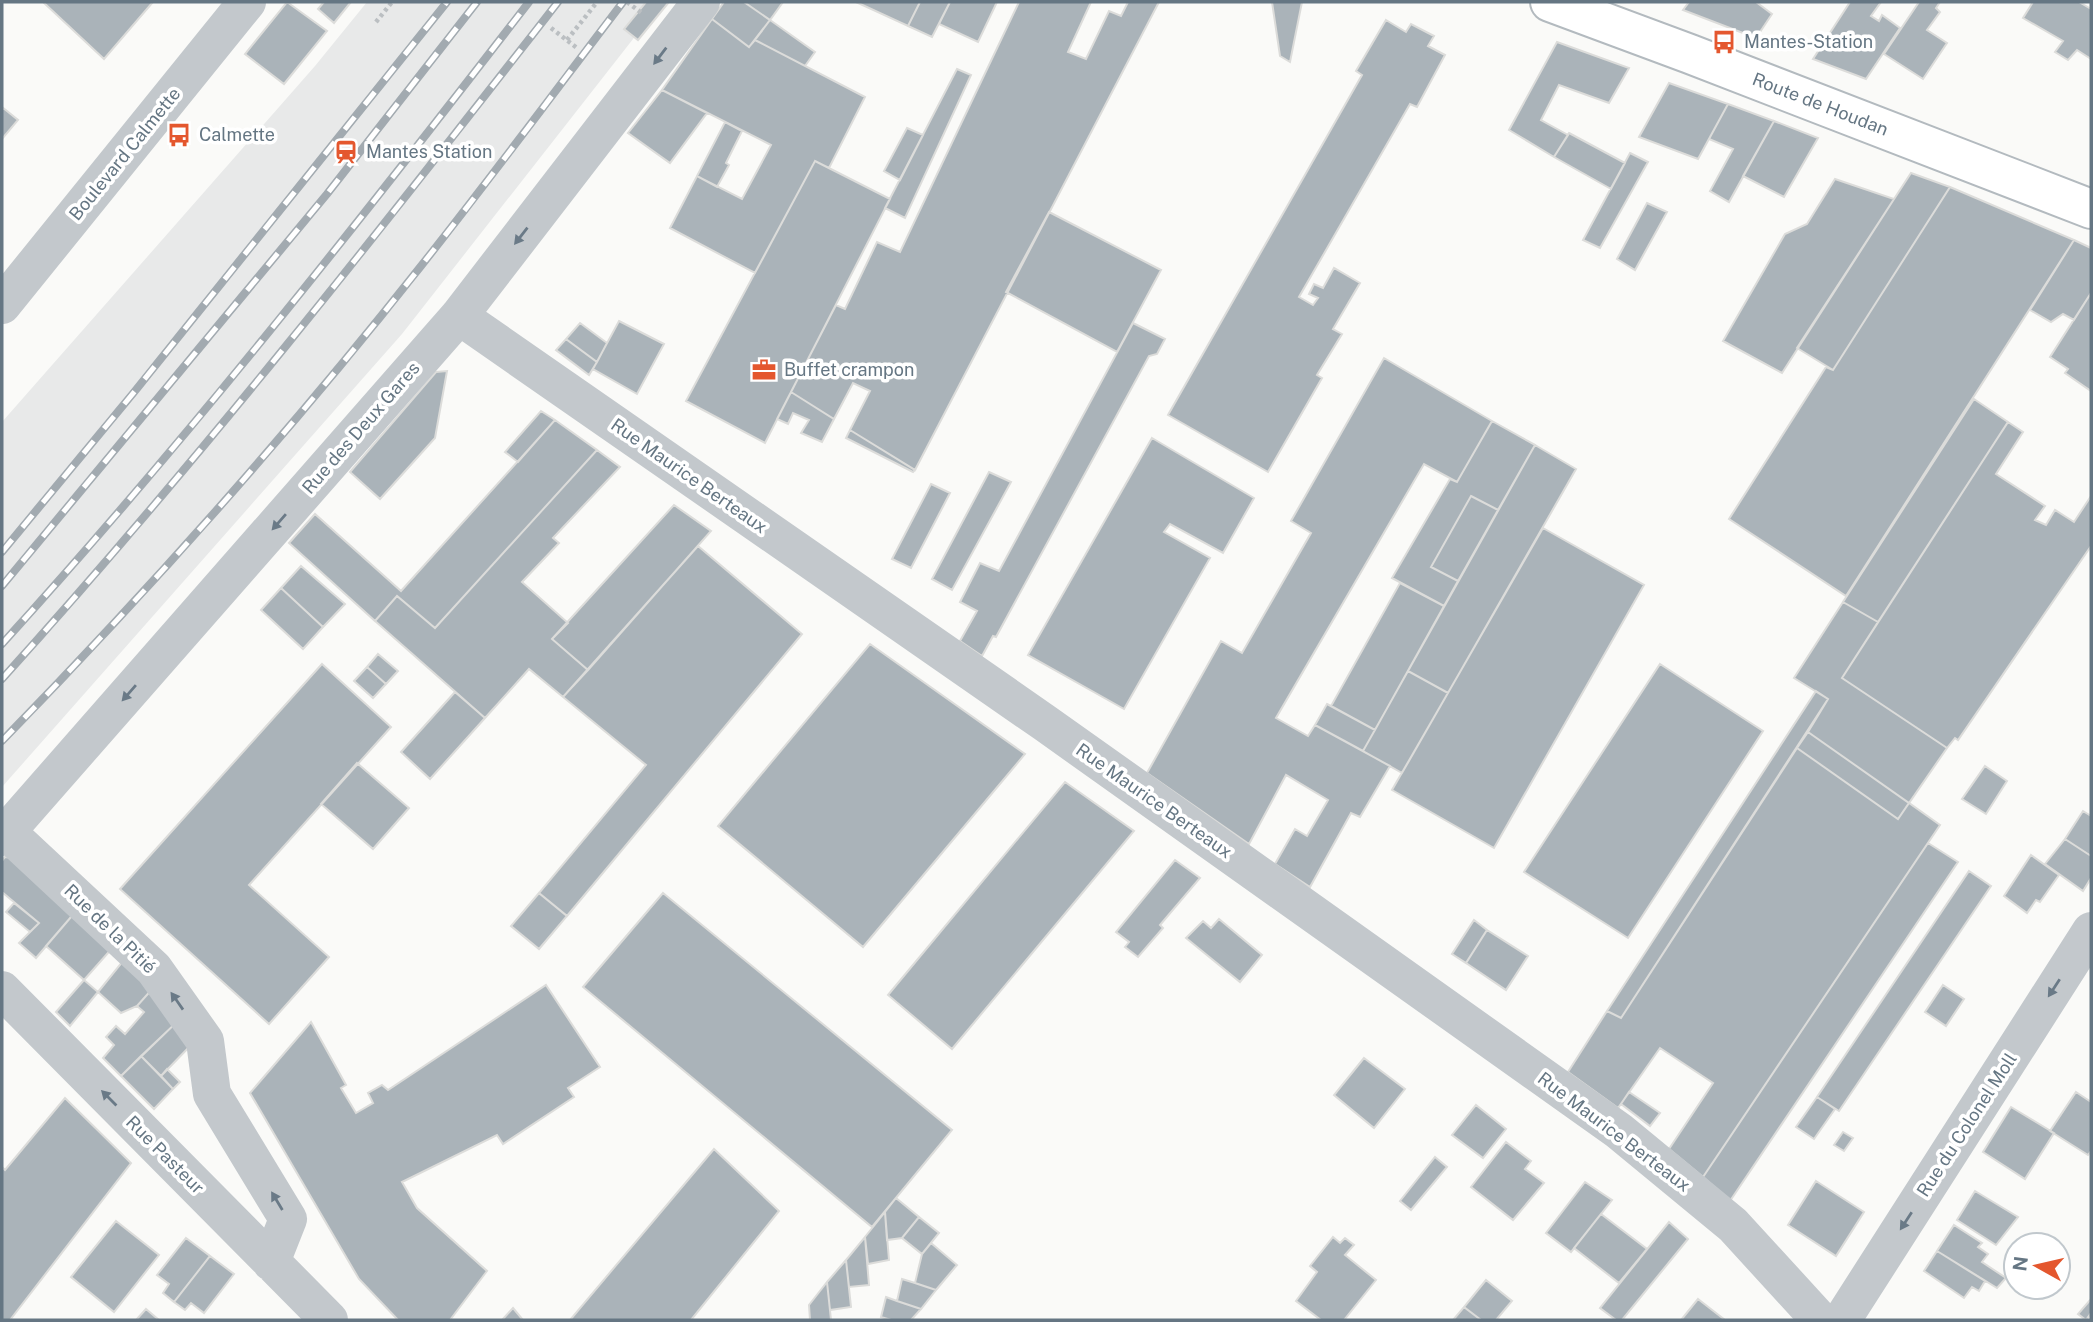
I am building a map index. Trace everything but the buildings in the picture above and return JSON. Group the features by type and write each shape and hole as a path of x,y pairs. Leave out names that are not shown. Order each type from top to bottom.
{"main road":[{"name":"Route de Houdan","path":"1549,2 2091,209"}],"street":[{"name":"Boulevard Calmette","path":"2,305 247,2"},
{"name":"Rue des Deux Gares","path":"4,835 459,316 701,2"},
{"name":"Rue Maurice Berteaux","path":"459,316 1034,716 1619,1131 1733,1225 1820,1320"},
{"name":"Rue de la Pitié","path":"4,835 154,969 205,1041 212,1094 288,1219 271,1262"},
{"name":"Rue du Colonel Moll","path":"1842,1320 2091,931"},
{"name":"Rue Pasteur","path":"2,989 329,1320"}],"path":[{"path":"376,22 393,2"},
{"path":"568,40 597,2"},
{"path":"627,2 638,11"},
{"path":"551,28 577,48"}],"shaded area":[{"path":"367,2 662,2 402,334 2,787 2,422 315,66"}],"railway":[{"path":"2,552 135,391 447,2"},
{"path":"2,586 327,194 477,2"},
{"path":"2,644 206,409 402,166 529,2"},
{"path":"2,679 217,430 558,2"},
{"path":"2,741 165,568 321,389 447,233 623,2"}],"place":[{"name":"Mantes-Station","path":"1724,42"},
{"name":"Calmette","path":"179,135"},
{"name":"Mantes Station","path":"346,152"},
{"name":"Buffet crampon","path":"764,370"}]}
